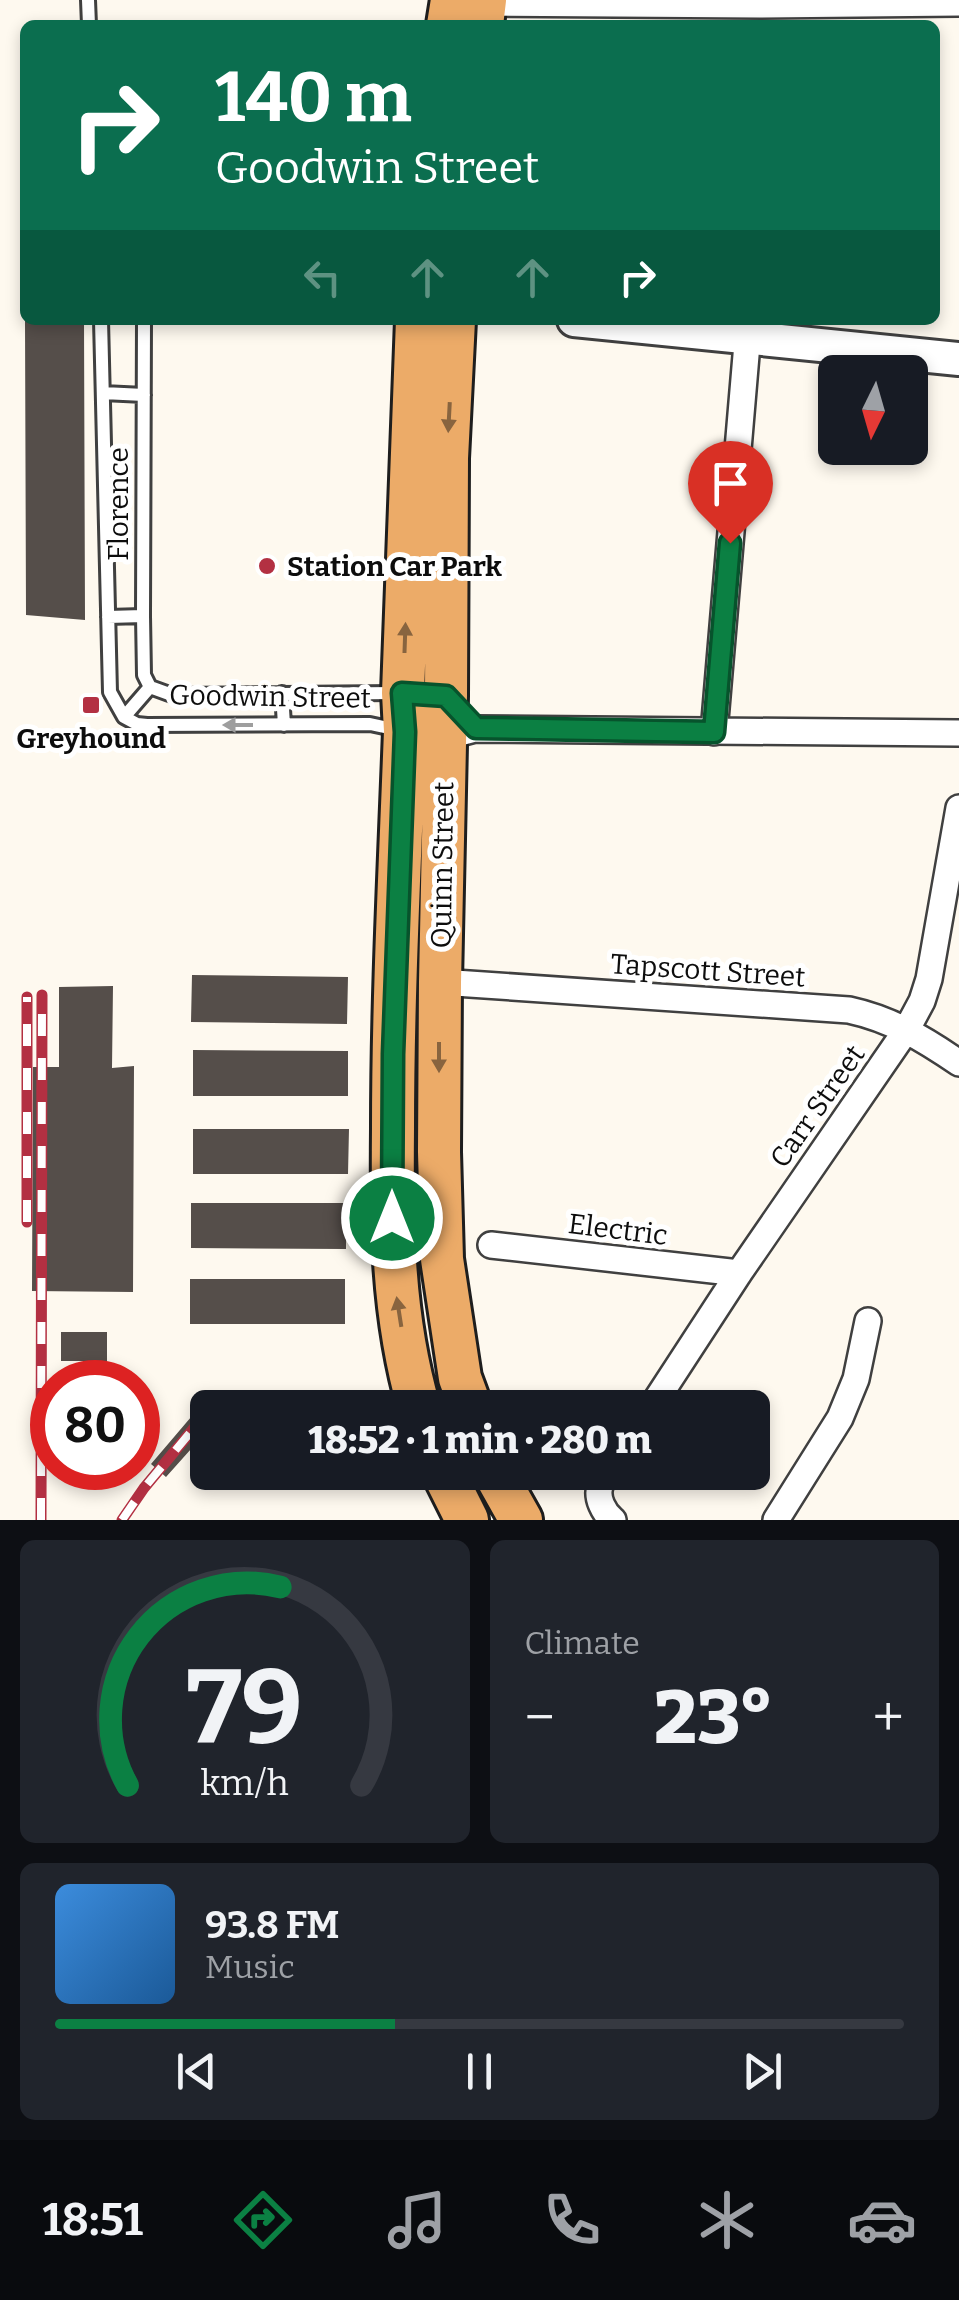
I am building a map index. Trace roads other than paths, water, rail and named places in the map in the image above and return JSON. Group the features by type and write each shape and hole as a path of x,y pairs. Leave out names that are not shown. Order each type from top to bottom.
{"highway":[{"name":"Quinn Street","path":"446,325 447,458 435,717 439,1152 442,1259 464,1390"},
{"name":"Quinn Street","path":"414,1390 396,1299 392,1218 393,1054 435,717"},
{"path":"452,1490 467,1520"},
{"path":"504,1490 521,1520"}],"street":[{"path":"476,7 760,15 959,3"},
{"path":"662,325 749,330 959,359"},
{"path":"714,732 749,330"},
{"name":"Goodwin Street","path":"435,717 714,732 959,733"},
{"name":"Carr Street","path":"663,1390 907,1029 922,1000 930,980 959,808"},
{"name":"Tapscott Street","path":"440,982 864,1013 907,1029 959,1063"},
{"name":"Electric","path":"492,1245 739,1273"},
{"path":"776,1520 840,1418 856,1379 868,1322"},
{"path":"602,1490 600,1501 613,1520"}],"lane":[{"path":"100,325 110,692 124,717 150,688 172,695 282,693 435,717"},
{"name":"Florence","path":"144,325 143,616 144,674 150,688"},
{"path":"102,393 144,395"},
{"path":"108,617 143,616"},
{"path":"282,693 284,725"},
{"name":"Goodwin Street","path":"124,717 148,725 284,725 370,724 435,717"}],"railway":[{"path":"41,1520 42,995"},
{"path":"27,997 27,1222"},
{"path":"122,1520 190,1433"}],"place":[{"name":"Station Car Park","path":"267,566"},
{"name":"Greyhound","path":"91,705"}]}
